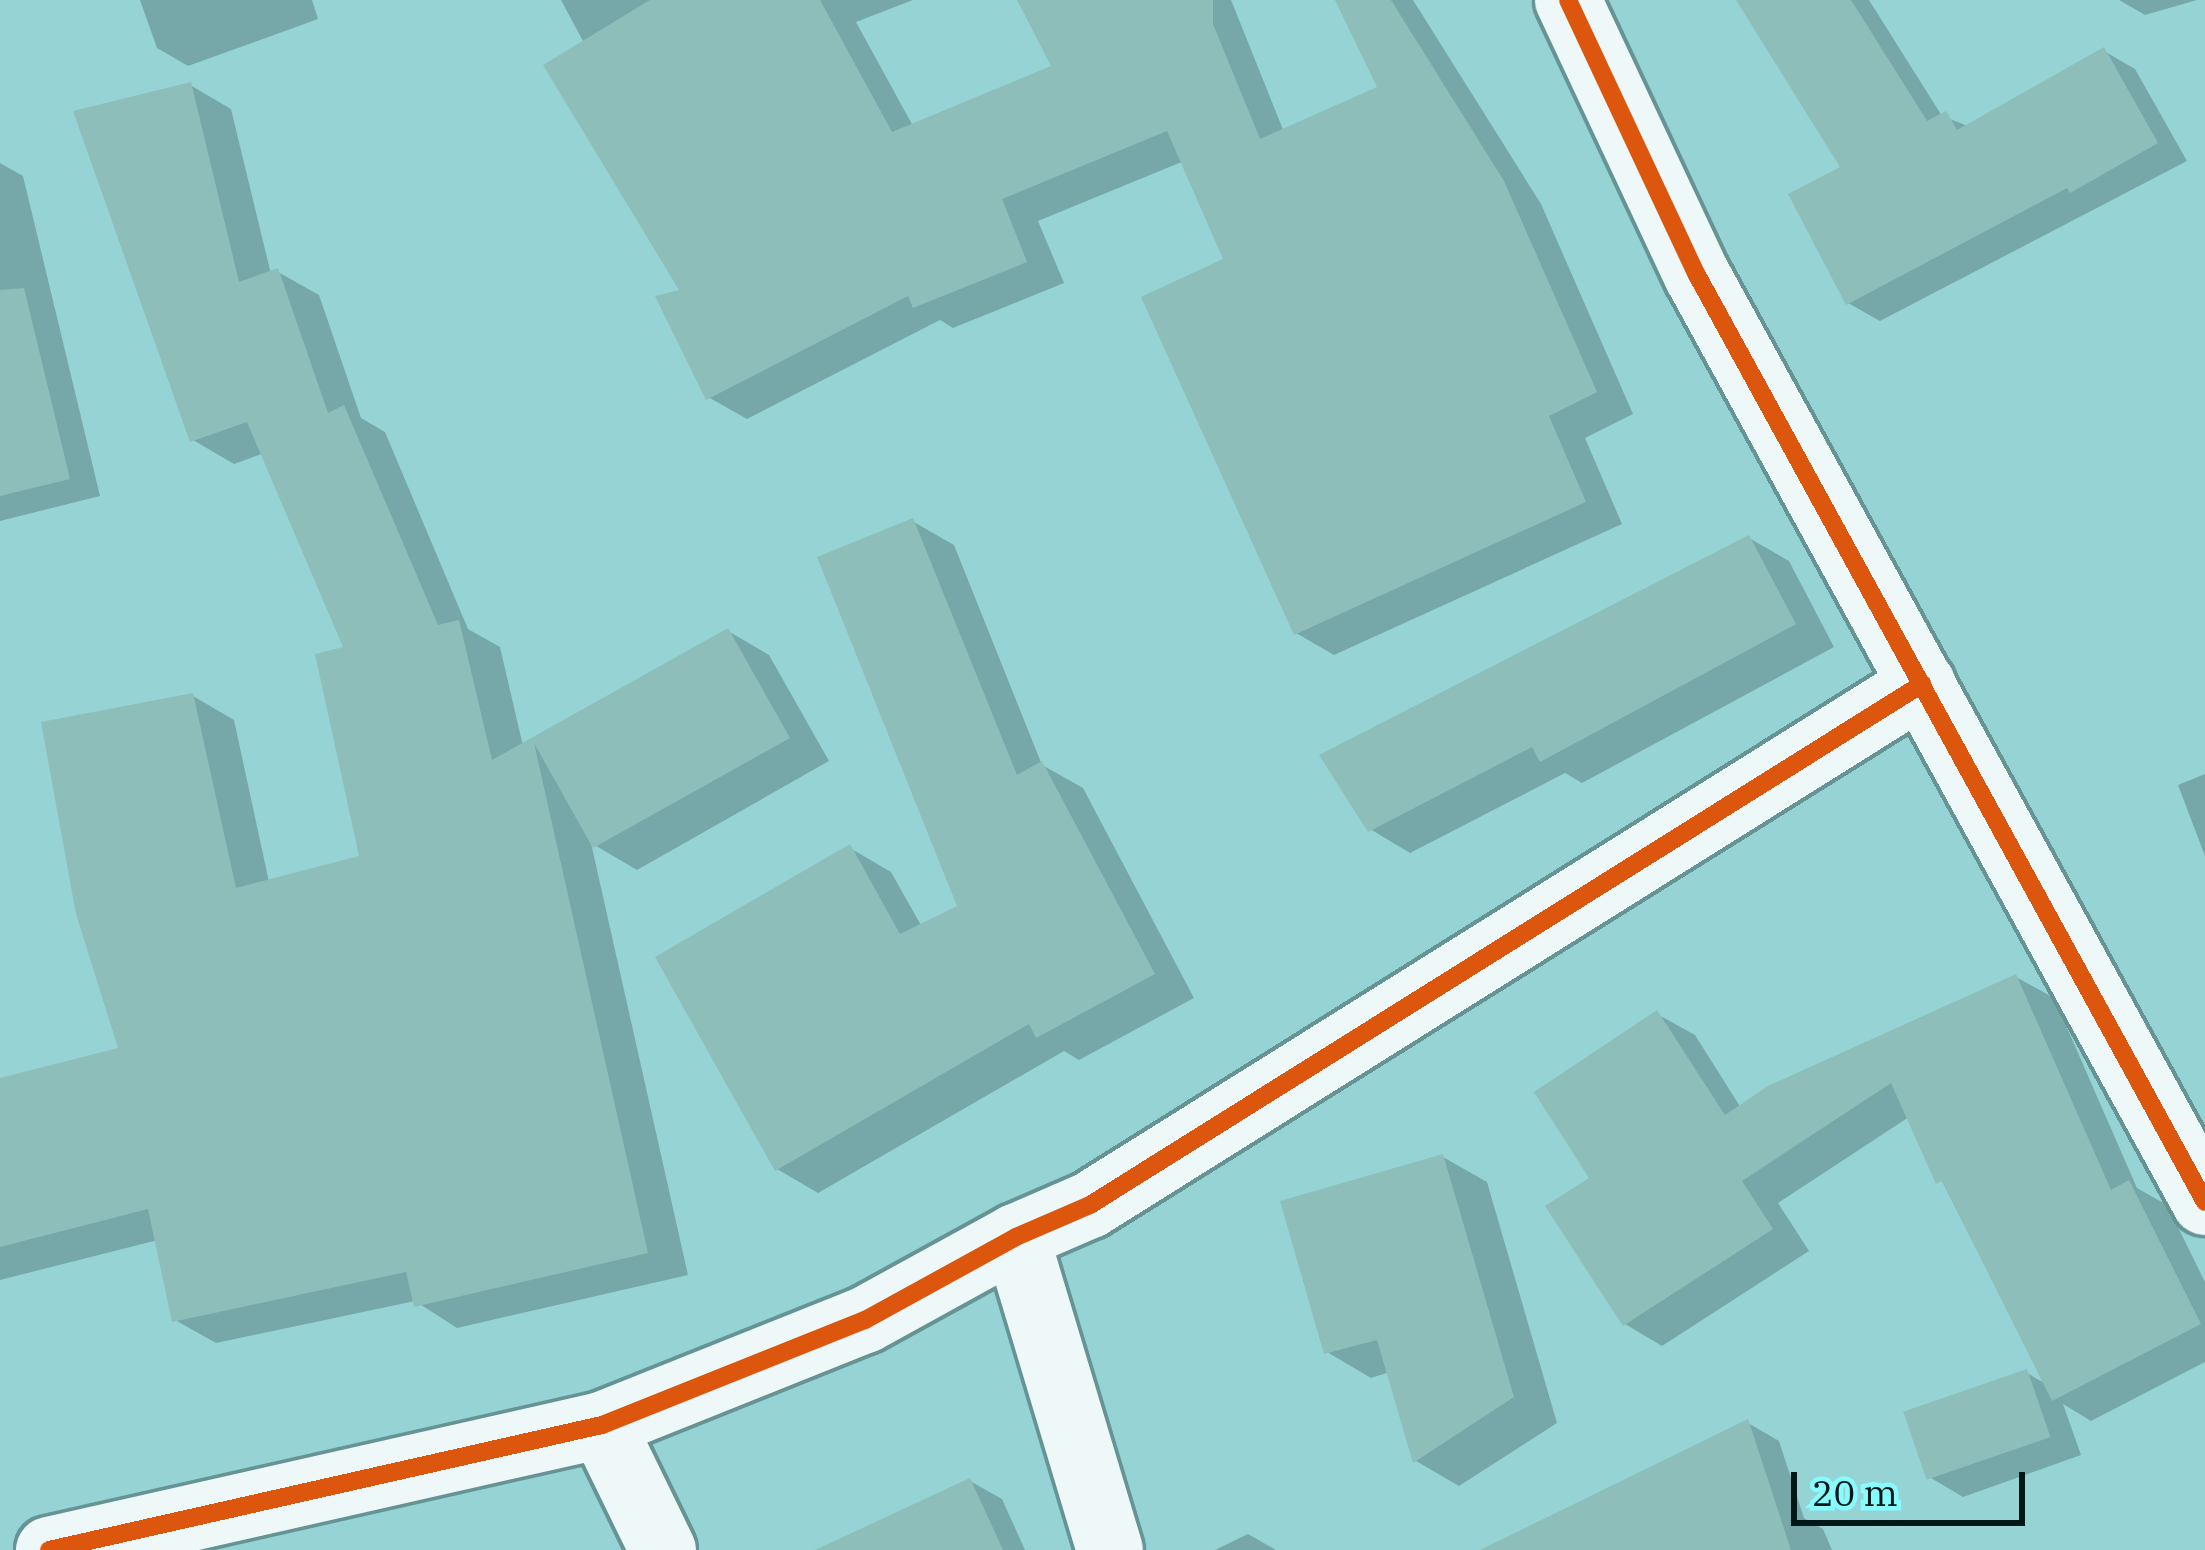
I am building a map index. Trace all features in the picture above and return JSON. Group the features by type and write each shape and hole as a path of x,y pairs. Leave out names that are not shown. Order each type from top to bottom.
{"street":[{"path":"1568,0 1697,275 1922,683 2182,1099 2205,1202"},
{"path":"49,1550 602,1425 865,1321 1016,1237 1090,1205 1922,683"},
{"path":"1016,1237 1110,1550"},
{"path":"602,1425 663,1550"}],"building":[{"path":"650,0 820,0 892,132 1051,66 1017,0 1213,0 1213,24 1260,139 1377,87 1335,0 1391,0 1504,181 1597,392 1549,416 1586,502 1294,635 1141,297 1223,259 1167,131 1002,199 1027,262 913,308 908,296 706,400 655,296 679,290 543,65"},
{"path":"1736,0 1851,0 1927,121 1946,111 1957,130 2104,47 2158,143 2070,193 2067,188 1846,305 1788,194 1840,167"},
{"path":"191,82 239,282 278,268 328,413 344,405 438,625 459,620 492,760 728,628 790,738 593,848 534,743 648,1253 414,1307 406,1272 172,1322 148,1209 0,1247 0,1078 118,1048 76,914 41,722 193,693 236,888 359,856 315,654 343,647 247,422 190,442 73,111"},
{"path":"24,288 70,479 0,496 0,290"},
{"path":"913,518 1017,775 1042,761 1155,974 1036,1038 1029,1024 775,1171 655,957 850,844 900,934 957,906 817,557"},
{"path":"1749,535 1796,624 1540,762 1532,747 1368,832 1319,755"},
{"path":"2016,974 2111,1190 2129,1180 2201,1324 2052,1401 1942,1181 1936,1184 1891,1083 1742,1181 1773,1229 1623,1326 1545,1206 1589,1178 1534,1092 1657,1010 1725,1115 1768,1086"},
{"path":"1443,1154 1514,1397 1413,1463 1377,1340 1324,1354 1280,1201"},
{"path":"2027,1369 2050,1437 1927,1480 1903,1412"},
{"path":"1748,1419 1791,1550 1480,1550"},
{"path":"970,1478 1003,1550 815,1550"}],"cycle path":[{"path":"1568,0 1697,275 2205,1202"},
{"path":"49,1550 602,1425 865,1320 1016,1237 1090,1205 1922,684"}]}
